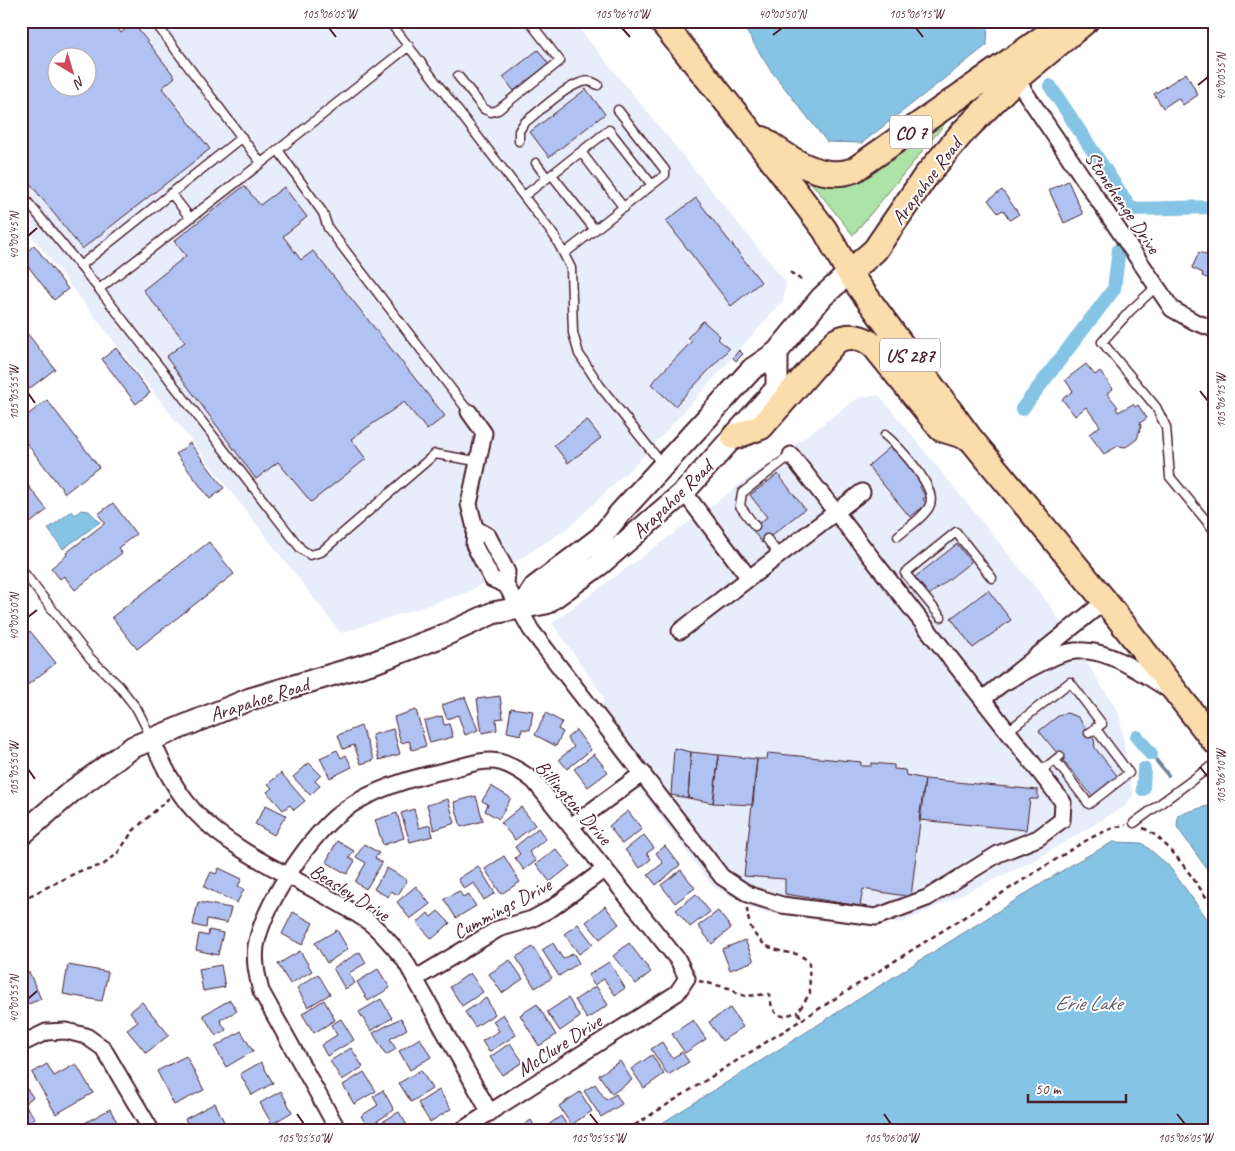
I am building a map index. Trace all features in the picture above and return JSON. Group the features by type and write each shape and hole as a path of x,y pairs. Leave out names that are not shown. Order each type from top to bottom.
{"main road":[{"name":"US 287","path":"661,21 746,126 825,230 848,272 970,438 1105,601 1214,741"},
{"name":"CO 7","path":"746,126 767,142 817,172 835,175 845,174 863,166 1067,21"},
{"name":"Arapahoe Road","path":"522,609 535,587 601,537 620,513 752,369 777,352 822,297 875,250 925,178 956,140 1016,79 1086,21"},
{"path":"734,438 761,427 836,341 852,336 865,339 874,346 941,429 970,438"},
{"name":"Arapahoe Road","path":"21,835 107,764 133,747 250,699 351,671 445,635 493,613 546,603 592,570 684,492 734,438 777,388 777,352"}],"street":[{"name":"Stonehenge Drive","path":"1016,79 1172,308 1195,322 1214,329"},
{"path":"469,412 484,434 476,461 469,504 475,528 488,536 507,572 506,585 522,609 531,630 722,877 750,895 782,904 876,917 927,898 998,854 1038,838 1062,820 1063,802 791,455"},
{"path":"684,492 749,578"},
{"path":"680,631 862,492"},
{"path":"983,699 1105,601"},
{"path":"1000,685 1060,654 1090,651 1123,662 1180,697"},
{"name":"Beasley Drive","path":"152,740 163,766 178,790 212,828 288,876 371,924 404,959 490,1113"},
{"name":"Billington Drive","path":"338,1130 265,998 255,966 256,945 263,922 288,876 307,847 336,817 370,795 415,777 488,759 517,768 534,781 678,960 687,978 676,994"},
{"path":"571,826 643,773"},
{"name":"Cummings Drive","path":"415,979 498,929 532,919 552,908 605,869"},
{"name":"McClure Drive","path":"462,1130 676,994"},
{"path":"21,1044 46,1032 66,1031 86,1036 103,1048 151,1130"}],"lane":[{"path":"154,21 261,162"},
{"path":"389,21 524,196 565,253 571,268 574,341 579,354 600,386 663,466"},
{"path":"458,76 484,108 491,112 498,110 560,61 529,21"},
{"path":"99,288 409,46"},
{"path":"519,141 519,131 524,123 573,87 584,81 591,81 598,85"},
{"path":"565,253 665,175 665,170 618,110"},
{"path":"524,196 609,130 652,185"},
{"path":"80,266 242,137"},
{"path":"278,150 323,213 328,228 469,412"},
{"path":"581,152 624,208"},
{"path":"536,163 595,230"},
{"path":"171,193 190,218"},
{"path":"21,194 99,288 301,549 310,555 321,552 435,454 476,461"},
{"path":"1156,287 1130,311 1102,342 1156,407 1166,426 1170,477 1214,530"},
{"path":"884,435 898,446 929,488 932,499 929,508 898,536"},
{"path":"756,526 740,506 742,493 791,455"},
{"path":"941,618 905,573 956,532 992,578"},
{"path":"767,539 779,555"},
{"path":"21,569 90,658 119,686 137,709 152,740"},
{"path":"1008,731 1070,682 1102,724 1092,731 1129,773 1089,804 1057,758 1040,772"},
{"path":"1134,823 1214,764"}],"path":[{"path":"790,272 802,280"},
{"path":"21,900 80,871 103,865 117,854 133,832 178,790"},
{"path":"627,1130 1091,838 1116,826 1134,823 1150,831 1165,845 1214,908"},
{"path":"715,984 733,989 737,994 746,996 769,994 772,1006 777,1014 784,1016 798,1012 810,993 809,962 800,954 777,950 759,939 748,921 747,904"},
{"path":"798,1012 802,1019"}],"shaded area":[{"path":"21,21 573,21 786,282 783,301 642,458 568,528 469,592 341,633 21,222"},
{"path":"879,395 1048,603 1119,713 1133,795 1124,807 1031,862 904,922 855,925 760,912 712,886 594,728 604,697 552,623 858,398"}],"green space":[{"path":"953,114 853,235 805,175 815,177"}],"water":[{"path":"740,21 988,21 987,45 862,143 827,142 769,68"},
{"path":"81,510 89,511 100,522 63,549 48,529 72,511 75,515"},
{"path":"1207,806 1214,815 1214,879 1177,827 1178,815"},
{"name":"Erie Lake","path":"1113,842 1142,843 1168,865 1214,928 1214,1130 651,1130 1076,862"}],"building":[{"path":"21,21 112,21 121,33 133,23 175,77 162,88 210,149 82,249 21,172"},
{"path":"538,50 549,65 514,91 503,77"},
{"path":"1186,73 1198,95 1183,105 1178,98 1163,108 1154,94"},
{"path":"586,89 605,114 549,157 530,132"},
{"path":"1068,181 1083,214 1064,223 1049,190"},
{"path":"244,186 260,205 284,187 307,217 283,236 301,260 313,251 445,416 427,430 404,402 351,439 366,459 311,502 278,462 256,479 166,357 185,342 143,290 186,256 174,241"},
{"path":"1002,190 1019,214 1010,220 1003,210 998,213 988,200"},
{"path":"696,198 761,282 731,306 666,221"},
{"path":"34,245 68,289 54,300 21,257"},
{"path":"1199,252 1214,258 1214,281 1202,276 1203,273 1192,268"},
{"path":"703,321 720,336 718,339 729,349 675,406 651,384 692,341 688,337"},
{"path":"27,333 55,369 21,395 21,338"},
{"path":"116,348 150,393 136,404 102,359"},
{"path":"739,350 743,354 736,361 733,358"},
{"path":"1086,364 1095,375 1100,371 1113,389 1107,393 1118,407 1116,408 1118,412 1133,404 1135,407 1138,405 1147,418 1140,423 1141,426 1137,439 1126,447 1118,446 1104,454 1089,434 1100,426 1086,407 1075,416 1062,399 1073,391 1065,380"},
{"path":"47,400 99,467 65,493 21,436 21,420"},
{"path":"587,420 601,438 568,463 554,445"},
{"path":"190,443 224,488 210,499 176,454"},
{"path":"890,447 892,450 894,448 923,485 920,487 926,497 923,499 927,504 910,517 868,466"},
{"path":"778,474 805,509 762,543 752,529 767,517 750,495"},
{"path":"21,476 47,510 21,530"},
{"path":"113,503 136,534 118,548 122,553 75,590 64,576 60,579 51,568 67,555 66,553 105,523 98,514"},
{"path":"209,542 234,574 137,649 112,617"},
{"path":"957,544 971,562 929,595 915,577"},
{"path":"988,590 1011,620 973,648 951,618"},
{"path":"30,631 56,663 21,690 21,638"},
{"path":"500,696 503,718 496,719 497,730 482,733 477,699"},
{"path":"465,697 478,730 465,735 458,715 447,719 442,705"},
{"path":"511,708 533,711 530,730 522,729 521,735 507,732"},
{"path":"416,710 426,746 412,750 409,741 401,743 394,717"},
{"path":"546,713 562,722 558,729 563,732 556,746 535,735"},
{"path":"1067,713 1078,717 1094,739 1095,748 1119,778 1093,797 1039,731 1058,716"},
{"path":"442,716 444,725 449,724 453,737 430,743 424,721"},
{"path":"361,726 374,760 361,764 354,745 343,749 338,735"},
{"path":"393,729 400,754 379,760 372,735"},
{"path":"576,730 591,750 567,769 559,759 574,747 567,738"},
{"path":"674,748 691,752 688,798 671,795"},
{"path":"337,750 341,758 346,755 352,767 330,778 320,758"},
{"path":"691,752 719,755 713,803 688,798"},
{"path":"768,753 861,762 861,766 871,766 871,763 894,765 894,769 905,770 906,775 925,779 911,897 863,889 860,906 785,894 785,879 744,876 757,759 767,759"},
{"path":"594,754 608,772 588,787 574,769"},
{"path":"719,755 757,759 753,805 713,803"},
{"path":"309,763 321,775 315,781 320,786 310,795 293,777"},
{"path":"281,773 305,801 294,810 290,805 283,810 267,792 272,788 268,784"},
{"path":"925,779 1038,790 1038,799 1030,799 1026,830 919,820"},
{"path":"491,786 511,798 499,819 485,811 488,804 482,801"},
{"path":"476,796 483,821 461,827 454,802"},
{"path":"448,799 455,823 434,830 427,805"},
{"path":"266,805 286,815 274,835 255,824"},
{"path":"521,807 535,825 515,840 501,823"},
{"path":"414,809 419,828 430,825 433,836 410,842 401,813"},
{"path":"628,811 642,829 622,844 609,826"},
{"path":"397,813 404,838 383,845 375,820"},
{"path":"538,828 546,839 529,852 536,861 524,870 515,858 520,854 515,847"},
{"path":"644,835 654,848 647,853 651,859 640,868 625,850"},
{"path":"337,841 354,851 349,858 355,861 347,874 326,862"},
{"path":"364,844 379,853 375,858 382,863 366,889 355,882 366,863 356,857"},
{"path":"665,846 680,865 656,885 648,875 663,863 656,853"},
{"path":"556,849 570,866 550,882 536,864"},
{"path":"504,856 520,882 501,894 485,869"},
{"path":"478,866 495,893 484,900 474,883 464,889 458,879"},
{"path":"219,868 242,879 238,886 244,889 237,903 204,887 211,872 216,874"},
{"path":"387,868 407,880 398,895 391,891 388,897 374,889"},
{"path":"681,870 695,888 675,903 661,885"},
{"path":"416,886 430,904 410,919 397,902"},
{"path":"459,891 463,897 468,894 476,906 456,918 444,899"},
{"path":"696,894 710,912 690,927 676,910"},
{"path":"198,902 231,908 227,923 207,919 206,928 193,925"},
{"path":"605,906 619,924 600,939 586,922"},
{"path":"438,911 450,923 432,939 417,923 428,913 431,917"},
{"path":"718,911 731,928 712,944 698,926"},
{"path":"293,912 313,923 302,945 282,934"},
{"path":"578,924 593,944 579,954 564,934"},
{"path":"209,930 223,933 218,955 196,950 199,934 208,936"},
{"path":"337,930 348,949 327,963 315,943"},
{"path":"745,940 754,961 730,970 722,949"},
{"path":"553,943 563,959 573,953 579,963 559,976 542,950"},
{"path":"629,943 651,972 636,984 613,956"},
{"path":"533,947 552,978 535,988 516,957"},
{"path":"300,951 312,971 290,984 278,964"},
{"path":"360,952 366,963 349,973 355,983 345,989 333,968"},
{"path":"510,960 523,979 502,993 489,974"},
{"path":"609,962 625,988 615,995 604,979 594,985 588,975"},
{"path":"68,965 108,972 102,1001 63,994"},
{"path":"221,965 225,987 203,991 199,969"},
{"path":"378,969 390,988 368,1001 357,982"},
{"path":"29,972 41,999 21,1007 21,975"},
{"path":"470,973 483,992 462,1006 450,987"},
{"path":"318,974 330,994 308,1007 297,988"},
{"path":"596,986 608,1005 587,1019 575,1000"},
{"path":"486,998 495,1014 475,1027 465,1012"},
{"path":"568,998 580,1017 560,1031 547,1012"},
{"path":"381,999 392,1018 371,1031 359,1012"},
{"path":"230,1000 237,1011 220,1020 226,1030 216,1036 203,1015"},
{"path":"324,1000 335,1020 314,1033 302,1014"},
{"path":"142,1002 169,1035 146,1053 127,1030 138,1022 130,1012"},
{"path":"537,1004 556,1035 539,1046 520,1015"},
{"path":"730,1008 743,1027 722,1041 709,1022"},
{"path":"503,1014 516,1035 489,1052 482,1041 499,1031 493,1021"},
{"path":"401,1018 407,1029 390,1039 396,1049 386,1055 373,1033"},
{"path":"341,1019 354,1040 327,1056 321,1045 337,1035 331,1025"},
{"path":"693,1020 706,1039 685,1053 672,1034"},
{"path":"241,1031 253,1051 226,1067 215,1047"},
{"path":"420,1038 431,1057 410,1070 399,1051"},
{"path":"662,1042 672,1058 682,1052 689,1062 668,1075 651,1049"},
{"path":"510,1043 523,1062 502,1075 490,1057"},
{"path":"351,1048 363,1067 342,1080 330,1061"},
{"path":"652,1055 664,1074 644,1088 631,1069"},
{"path":"186,1056 204,1090 174,1105 157,1071"},
{"path":"620,1061 632,1080 612,1094 599,1075"},
{"path":"261,1062 273,1083 252,1095 240,1074"},
{"path":"47,1064 54,1076 76,1064 93,1093 56,1114 32,1073"},
{"path":"421,1070 432,1089 411,1102 399,1083"},
{"path":"364,1072 376,1091 354,1104 343,1085"},
{"path":"595,1084 606,1100 616,1094 622,1104 601,1117 584,1091"},
{"path":"24,1085 33,1097 24,1104 35,1118 21,1130 21,1087"},
{"path":"383,1090 394,1110 368,1127 361,1116 378,1105 373,1097"},
{"path":"439,1090 451,1109 430,1122 418,1103"},
{"path":"281,1091 292,1112 272,1124 260,1103"},
{"path":"580,1092 592,1111 571,1125 559,1106"},
{"path":"215,1103 228,1130 191,1130 185,1119"},
{"path":"110,1109 121,1130 83,1130 81,1125"},
{"path":"399,1112 410,1130 380,1130 377,1125"},
{"path":"561,1116 570,1130 541,1130"},
{"path":"531,1120 537,1130 517,1130"}],"waterway":[{"path":"1050,86 1131,209 1214,207"},
{"path":"1022,409 1114,289 1119,249"},
{"path":"1137,737 1151,754"},
{"path":"1151,754 1168,775"},
{"path":"1143,789 1144,769"}]}
